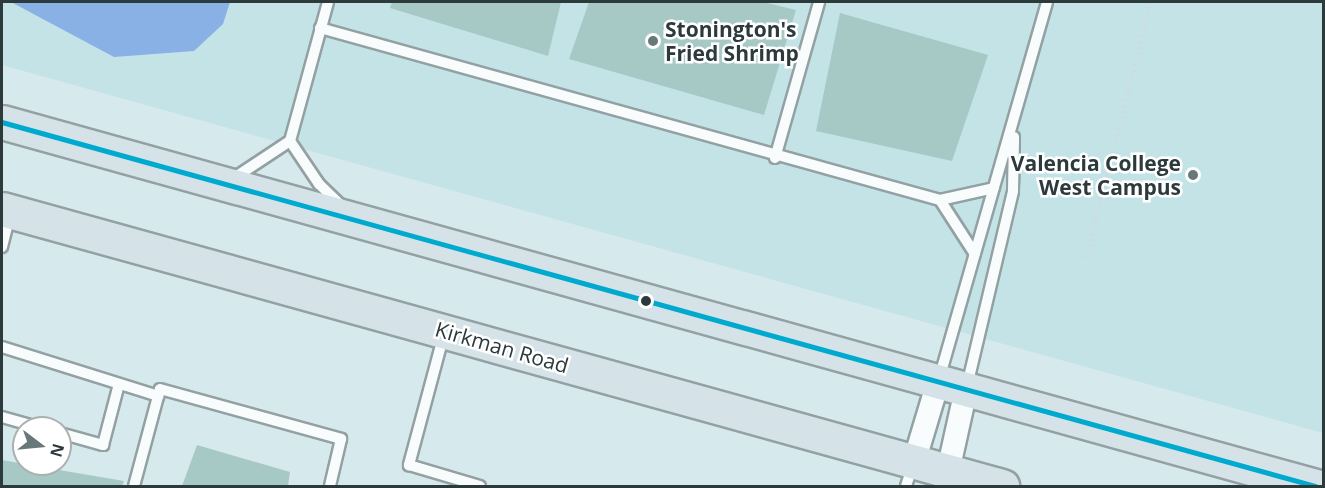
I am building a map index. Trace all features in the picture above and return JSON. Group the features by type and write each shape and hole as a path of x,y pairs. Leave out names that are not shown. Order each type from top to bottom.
{"main road":[{"path":"2,122 1315,486"},
{"name":"Kirkman Road","path":"6,210 445,331 910,474 1002,486"}],"street":[{"path":"910,474 952,386"},
{"path":"946,479 952,386"}],"lane":[{"path":"225,182 290,141 328,2"},
{"path":"775,158 819,2"},
{"path":"952,386 975,254 1014,128 1047,2"},
{"path":"320,28 775,158 940,200 994,188"},
{"path":"952,386 1013,191 1014,128"},
{"path":"290,141 319,184 357,219"},
{"path":"940,200 975,254"},
{"path":"2,247 6,210"},
{"path":"445,331 409,465 480,486"},
{"path":"2,347 158,396"},
{"path":"72,436 103,445 119,384"},
{"path":"134,486 160,389 341,439 330,486"}],"path":[{"path":"1086,258 1151,2"}],"shaded area":[{"path":"2,2 1323,2 1323,433 2,65"}],"water":[{"path":"11,2 230,2 223,24 194,51 114,57"}],"building":[{"path":"392,2 561,2 548,56 390,8"},
{"path":"589,2 763,2 796,10 764,115 569,59"},
{"path":"840,13 988,55 952,161 816,131"},
{"path":"197,445 290,472 288,486 182,486"},
{"path":"2,460 12,462 12,476 72,476 72,472 124,481 122,486 2,486"}],"transit line":[{"path":"2,122 1315,486"}],"place":[{"name":"Stonington's Fried Shrimp","path":"653,41"},
{"name":"Valencia College West Campus","path":"1193,175"}]}
